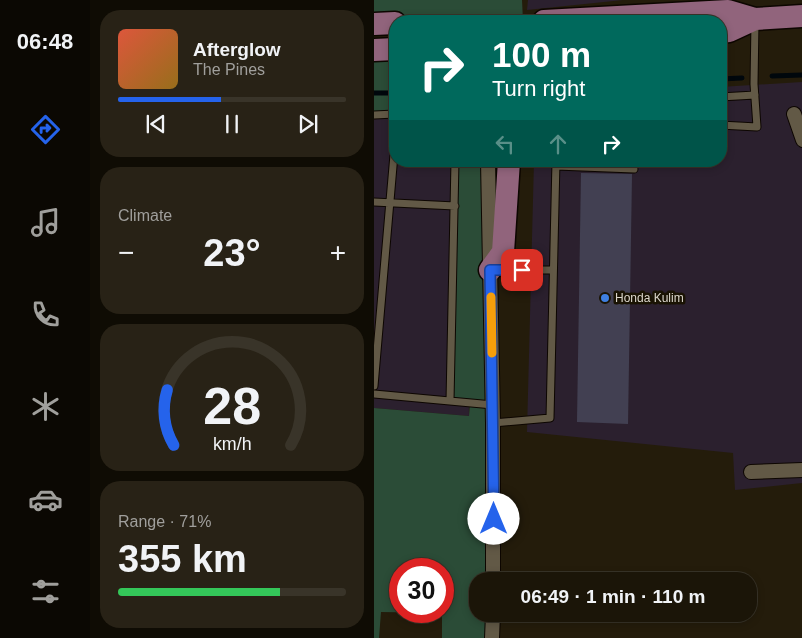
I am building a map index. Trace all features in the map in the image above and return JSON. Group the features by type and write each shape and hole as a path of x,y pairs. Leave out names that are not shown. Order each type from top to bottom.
{"main road":[{"path":"616,15 728,11 755,19 802,16"},
{"path":"727,31 755,19"},
{"path":"374,24 389,24"},
{"path":"374,50 389,49"},
{"path":"490,270 504,252 509,167"}],"street":[{"path":"794,114 802,140"},
{"path":"488,167 493,405 493,572"},
{"path":"751,472 802,470"},
{"path":"492,638 493,622"}],"lane":[{"path":"727,125 757,127 754,84 755,19"},
{"path":"727,97 755,95"},
{"path":"374,115 389,114"},
{"path":"374,386 393,167"},
{"path":"450,401 455,167"},
{"path":"493,423 550,418 556,167"},
{"path":"608,167 634,169"},
{"path":"374,202 455,206"},
{"path":"490,270 553,270"},
{"path":"374,394 493,405"}],"shaded area":[{"path":"528,0 623,0 527,10"},
{"path":"802,82 802,483 735,490 733,453 527,432 534,167 727,167 727,87"},
{"path":"389,102 389,167 465,167 469,416 374,408 374,103"}],"green space":[{"path":"374,0 522,0 523,15 389,15 389,22 374,24"},
{"path":"389,49 389,114 374,115 374,50"},
{"path":"455,167 488,167 493,572 469,572 469,622 493,622 492,638 442,638 442,623 454,623 454,558 389,558 389,612 381,612 379,638 374,638 374,408 469,416 470,403 450,401"}],"building":[{"name":"Honda Kulim","path":"581,173 632,174 628,424 577,422"}],"waterway":[{"path":"772,76 803,75"},
{"path":"727,79 742,78"},
{"path":"374,93 389,93"}],"slow traffic":[{"path":"491,297 492,353"}],"place":[{"name":"Honda Kulim","path":"605,298"}],"route":[{"path":"494,519 490,270 522,270"}]}
